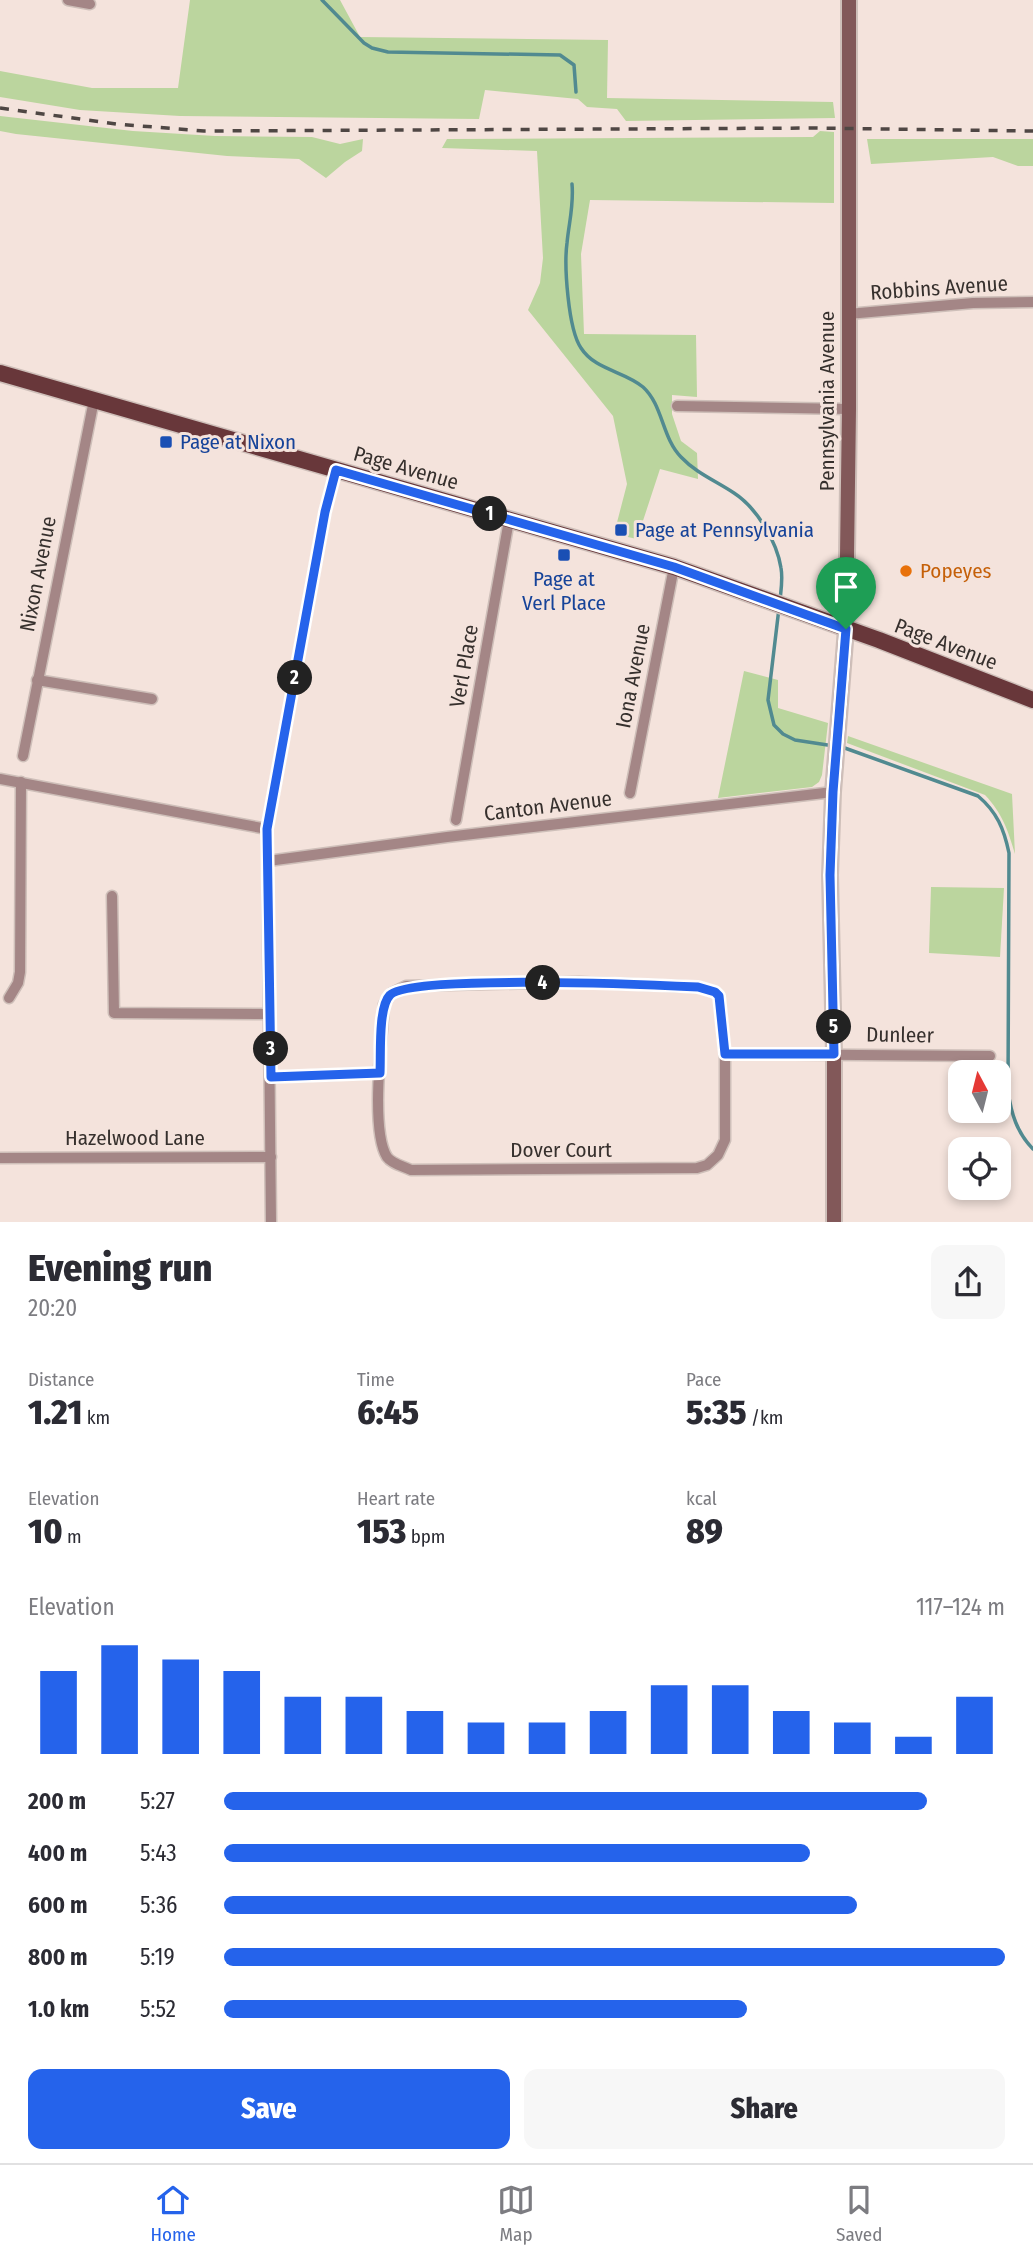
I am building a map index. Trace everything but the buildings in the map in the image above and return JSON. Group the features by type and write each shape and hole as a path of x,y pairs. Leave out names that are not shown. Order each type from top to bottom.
{"main road":[{"name":"Page Avenue","path":"0,373 674,567 1033,700"}],"street":[{"path":"68,0 90,4"},
{"name":"Pennsylvania Avenue","path":"834,1222 830,875 833,792 846,629 849,0"},
{"name":"Robbins Avenue","path":"848,314 973,303 1033,302"},
{"name":"Nixon Avenue","path":"23,756 94,400"},
{"path":"677,406 849,409"},
{"path":"271,1222 267,829 325,512 336,470"},
{"name":"Verl Place","path":"456,820 509,520"},
{"name":"Iona Avenue","path":"630,793 674,567"},
{"path":"37,680 152,699"},
{"path":"0,779 267,829"},
{"path":"9,998 18,983 20,972 21,782"},
{"name":"Canton Avenue","path":"268,860 833,792"},
{"path":"112,896 114,1013 270,1014"},
{"path":"271,1077 380,1073 384,1004 392,993 406,986 579,982 698,987 715,992 719,996 725,1054"},
{"name":"Dunleer","path":"725,1054 990,1056"},
{"name":"Dover Court","path":"380,1073 379,1127 385,1153 389,1160 411,1170 697,1168 707,1165 718,1156 725,1140 725,1054"},
{"name":"Hazelwood Lane","path":"0,1158 271,1157"}],"green space":[{"path":"190,0 340,0 360,37 608,40 607,98 833,102 835,118 626,121 617,109 587,107 578,99 485,90 479,119 180,116 80,110 0,97 0,71 92,88 178,88"},
{"path":"0,116 133,131 215,136 312,137 340,144 363,139 362,151 326,178 299,159 227,156 0,131"},
{"path":"820,131 834,132 834,203 590,200 581,254 584,334 696,335 697,397 672,395 672,414 681,441 697,453 698,479 660,469 637,539 614,534 627,484 613,416 528,310 540,283 543,258 537,151 442,148 447,139 813,137"},
{"path":"867,139 1033,139 1033,166 1018,166 993,157 871,164"},
{"path":"744,671 778,680 778,708 828,723 822,775 819,782 812,787 718,798"},
{"path":"848,736 1012,794 1015,854 1004,822 985,795 847,743"},
{"path":"931,887 1004,888 1000,957 929,953"}],"waterway":[{"path":"322,0 364,43 388,52 560,55 574,65 576,92"},
{"path":"572,184 566,253 567,281 573,327 581,348 594,361 643,387 655,403 670,441 681,457 742,499 758,516 779,558 782,576 780,600"},
{"path":"779,608 768,700 774,725 795,740 834,746"},
{"path":"842,747 978,796 999,822 1009,853 1008,1091 1016,1122 1033,1149"}],"railway":[{"path":"0,108 116,124 204,131 817,128 1033,131"}],"place":[{"name":"Page at Nixon","path":"166,442"},
{"name":"Page at Pennsylvania","path":"621,530"},
{"name":"Page at Verl Place","path":"564,555"},
{"name":"Popeyes","path":"906,571"}],"route":[{"path":"336,470 674,567 846,629 833,792 830,875 834,1054 725,1054 719,996 715,992 698,987 579,982 406,986 392,993 384,1004 380,1073 271,1077 267,829 325,512 336,470"}]}
